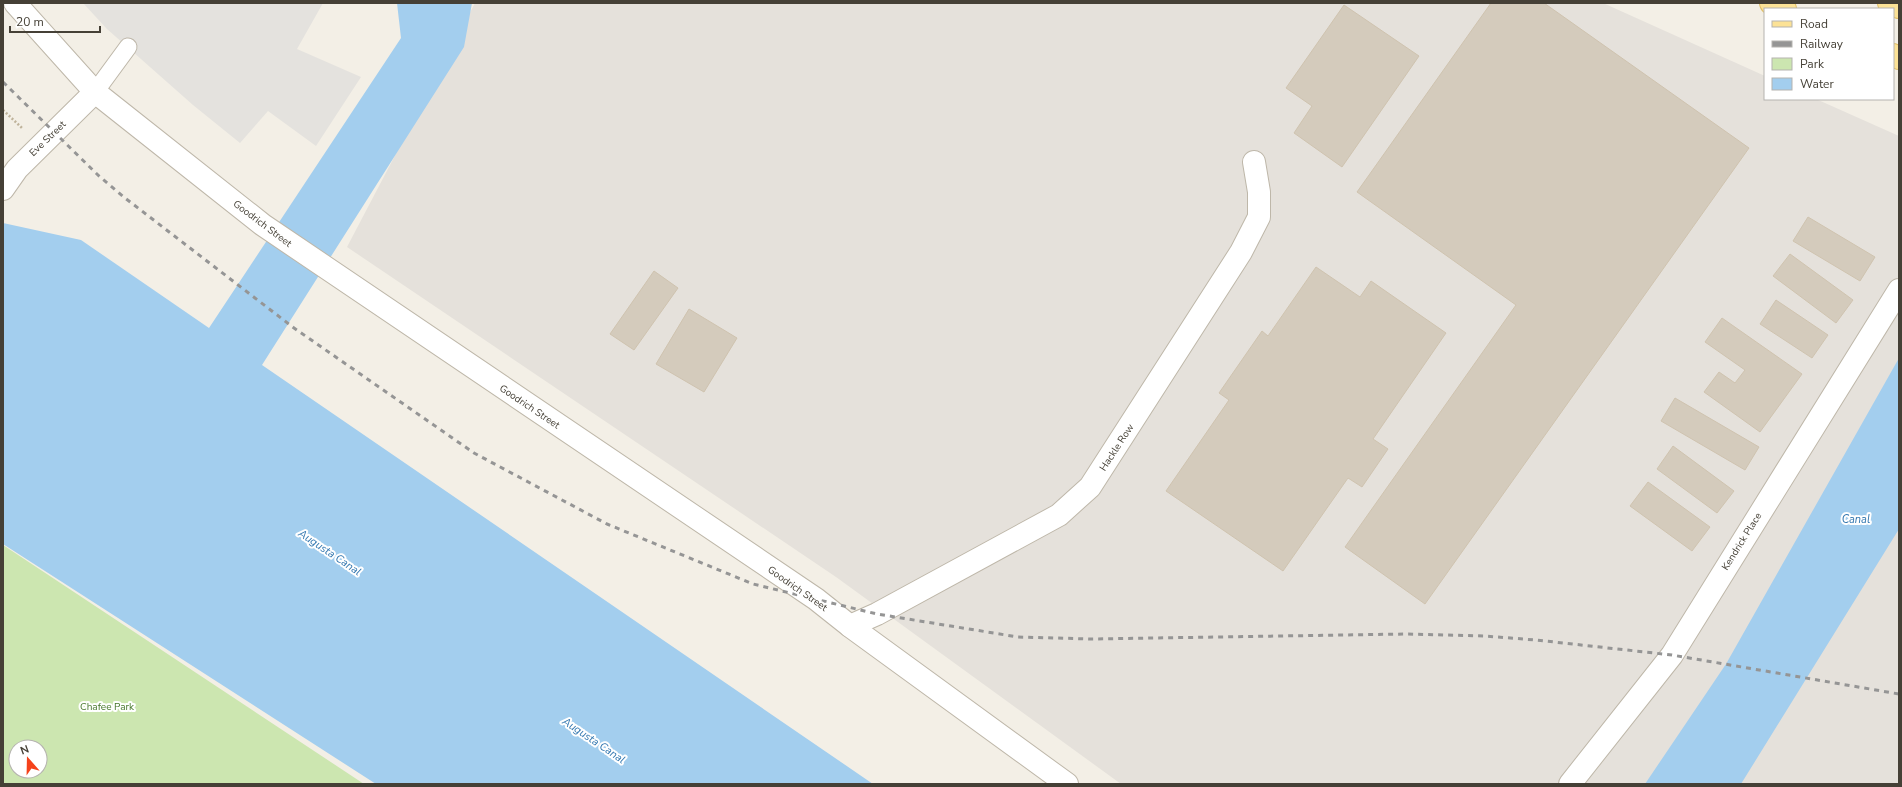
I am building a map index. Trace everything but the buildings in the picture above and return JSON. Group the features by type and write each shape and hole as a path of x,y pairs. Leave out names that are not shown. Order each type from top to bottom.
{"main road":[{"path":"1771,3 1783,8"},
{"path":"1889,3 1899,8"}],"street":[{"name":"Goodrich Street","path":"15,3 96,92 263,225 816,599 850,626 1067,784"},
{"name":"Eve Street","path":"3,189 16,169 96,92"},
{"name":"Hackle Row","path":"850,626 877,614 1059,515 1090,487 1242,252 1259,216 1259,192 1254,162"},
{"name":"Kendrick Place","path":"1570,784 1672,655 1899,290"}],"lane":[{"path":"96,92 128,47"}],"shaded area":[{"path":"83,3 323,3 297,49 361,77 316,146 268,111 240,143 193,105 107,29"},
{"path":"475,3 1603,3 1764,76 1764,100 1818,100 1899,136 1899,784 1121,784 836,577 347,247"}],"green space":[{"name":"Chafee Park","path":"3,545 364,784 3,784"}],"water":[{"name":"Augusta Canal","path":"397,3 472,3 464,47 262,365 873,784 376,784 3,544 3,223 81,240 209,328 401,38"},
{"name":"Canal","path":"1899,358 1899,529 1741,784 1645,784 1726,664"}],"railway":[{"path":"3,82 99,176 125,198 294,328 474,453 607,524 753,584 877,614 1018,637 1091,639 1406,634 1484,636 1536,640 1672,655 1899,694"}]}
